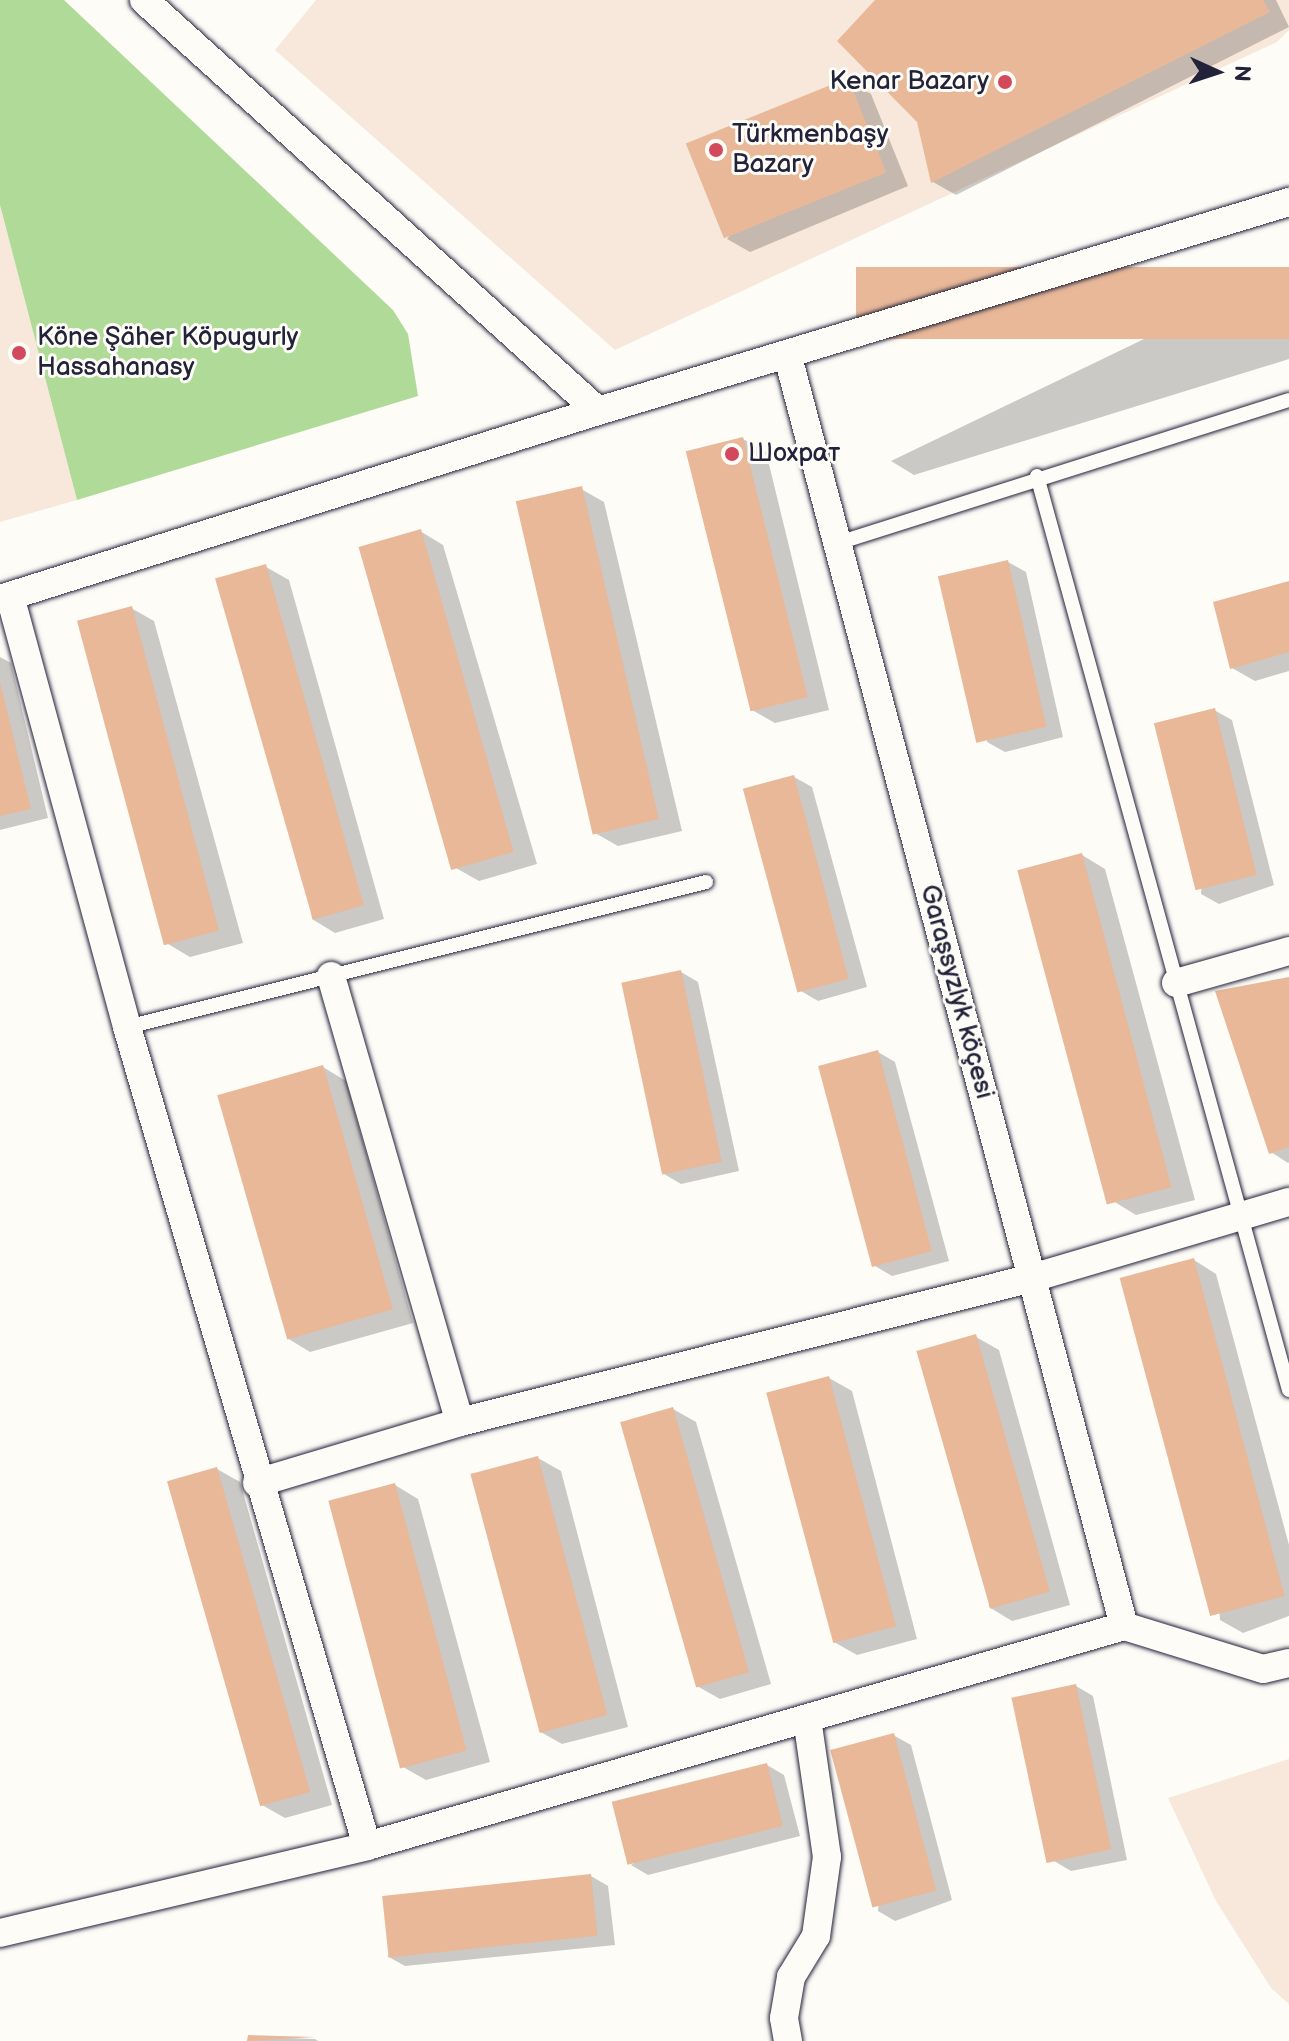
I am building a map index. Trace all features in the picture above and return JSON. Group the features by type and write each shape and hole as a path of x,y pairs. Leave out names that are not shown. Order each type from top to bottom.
{"street":[{"path":"144,0 598,411"},
{"path":"367,1846 257,1483 5,597 598,411 788,357 1289,202"},
{"name":"Garaşsyzlyk köçesi","path":"788,357 1124,1626"},
{"path":"1176,983 1289,951"},
{"path":"331,976 460,1422"},
{"path":"257,1483 460,1422 1032,1278 1240,1213 1289,1202"},
{"path":"0,1933 367,1846 1124,1626 1263,1669 1289,1663"},
{"path":"788,2041 784,2018 791,1977 816,1936 827,1857 807,1719"}],"lane":[{"path":"838,543 1037,476 1289,400"},
{"path":"1037,476 1289,1390"},
{"path":"127,1027 706,882"}],"shaded area":[{"name":"Türkmenbaşy Bazary","path":"316,0 1289,0 1289,30 1277,42 615,350 275,50"},
{"name":"Köne Şäher Köpugurly Hassahanasy","path":"0,205 77,500 0,522"},
{"path":"1289,1759 1289,2004 1271,1988 1216,1901 1168,1798"}],"green space":[{"path":"0,0 64,0 393,310 408,334 418,396 77,500 0,205"}],"building":[{"name":"Kenar Bazary","path":"875,0 1263,0 1270,12 931,183 917,122 837,41"},
{"path":"848,78 886,173 724,238 686,144"},
{"path":"856,267 1289,267 1289,339 856,339"},
{"path":"743,437 808,697 751,711 686,451"},
{"path":"582,486 659,819 593,835 516,501"},
{"path":"421,529 514,852 451,870 359,547"},
{"path":"1008,560 1046,727 976,743 938,576"},
{"path":"266,564 364,905 313,920 215,579"},
{"path":"1289,581 1289,652 1230,669 1213,602"},
{"path":"132,606 219,931 164,945 77,621"},
{"path":"0,682 31,809 0,816"},
{"path":"1215,708 1257,875 1195,890 1154,723"},
{"path":"794,775 849,979 797,993 743,789"},
{"path":"1082,853 1172,1187 1107,1205 1017,870"},
{"path":"681,970 722,1162 662,1174 621,983"},
{"path":"1289,977 1289,1147 1269,1154 1215,991"},
{"path":"878,1050 932,1251 872,1267 818,1066"},
{"path":"323,1065 393,1309 287,1339 217,1095"},
{"path":"1194,1258 1285,1596 1210,1616 1120,1278"},
{"path":"976,1334 1050,1592 990,1609 916,1351"},
{"path":"829,1376 896,1626 833,1643 766,1393"},
{"path":"673,1407 749,1672 696,1687 620,1422"},
{"path":"538,1456 607,1715 540,1733 470,1474"},
{"path":"217,1467 310,1792 260,1806 167,1481"},
{"path":"395,1483 467,1751 400,1768 328,1501"},
{"path":"1076,1684 1111,1849 1047,1863 1011,1698"},
{"path":"894,1733 936,1890 872,1908 830,1750"},
{"path":"767,1763 783,1826 627,1865 612,1802"},
{"path":"591,1874 597,1936 389,1958 382,1896"},
{"path":"248,2035 315,2037 247,2041"}],"place":[{"name":"Kenar Bazary","path":"1005,82"},
{"name":"Türkmenbaşy Bazary","path":"716,150"},
{"name":"Köne Şäher Köpugurly Hassahanasy","path":"19,353"},
{"name":"Шохрат","path":"732,454"}]}
